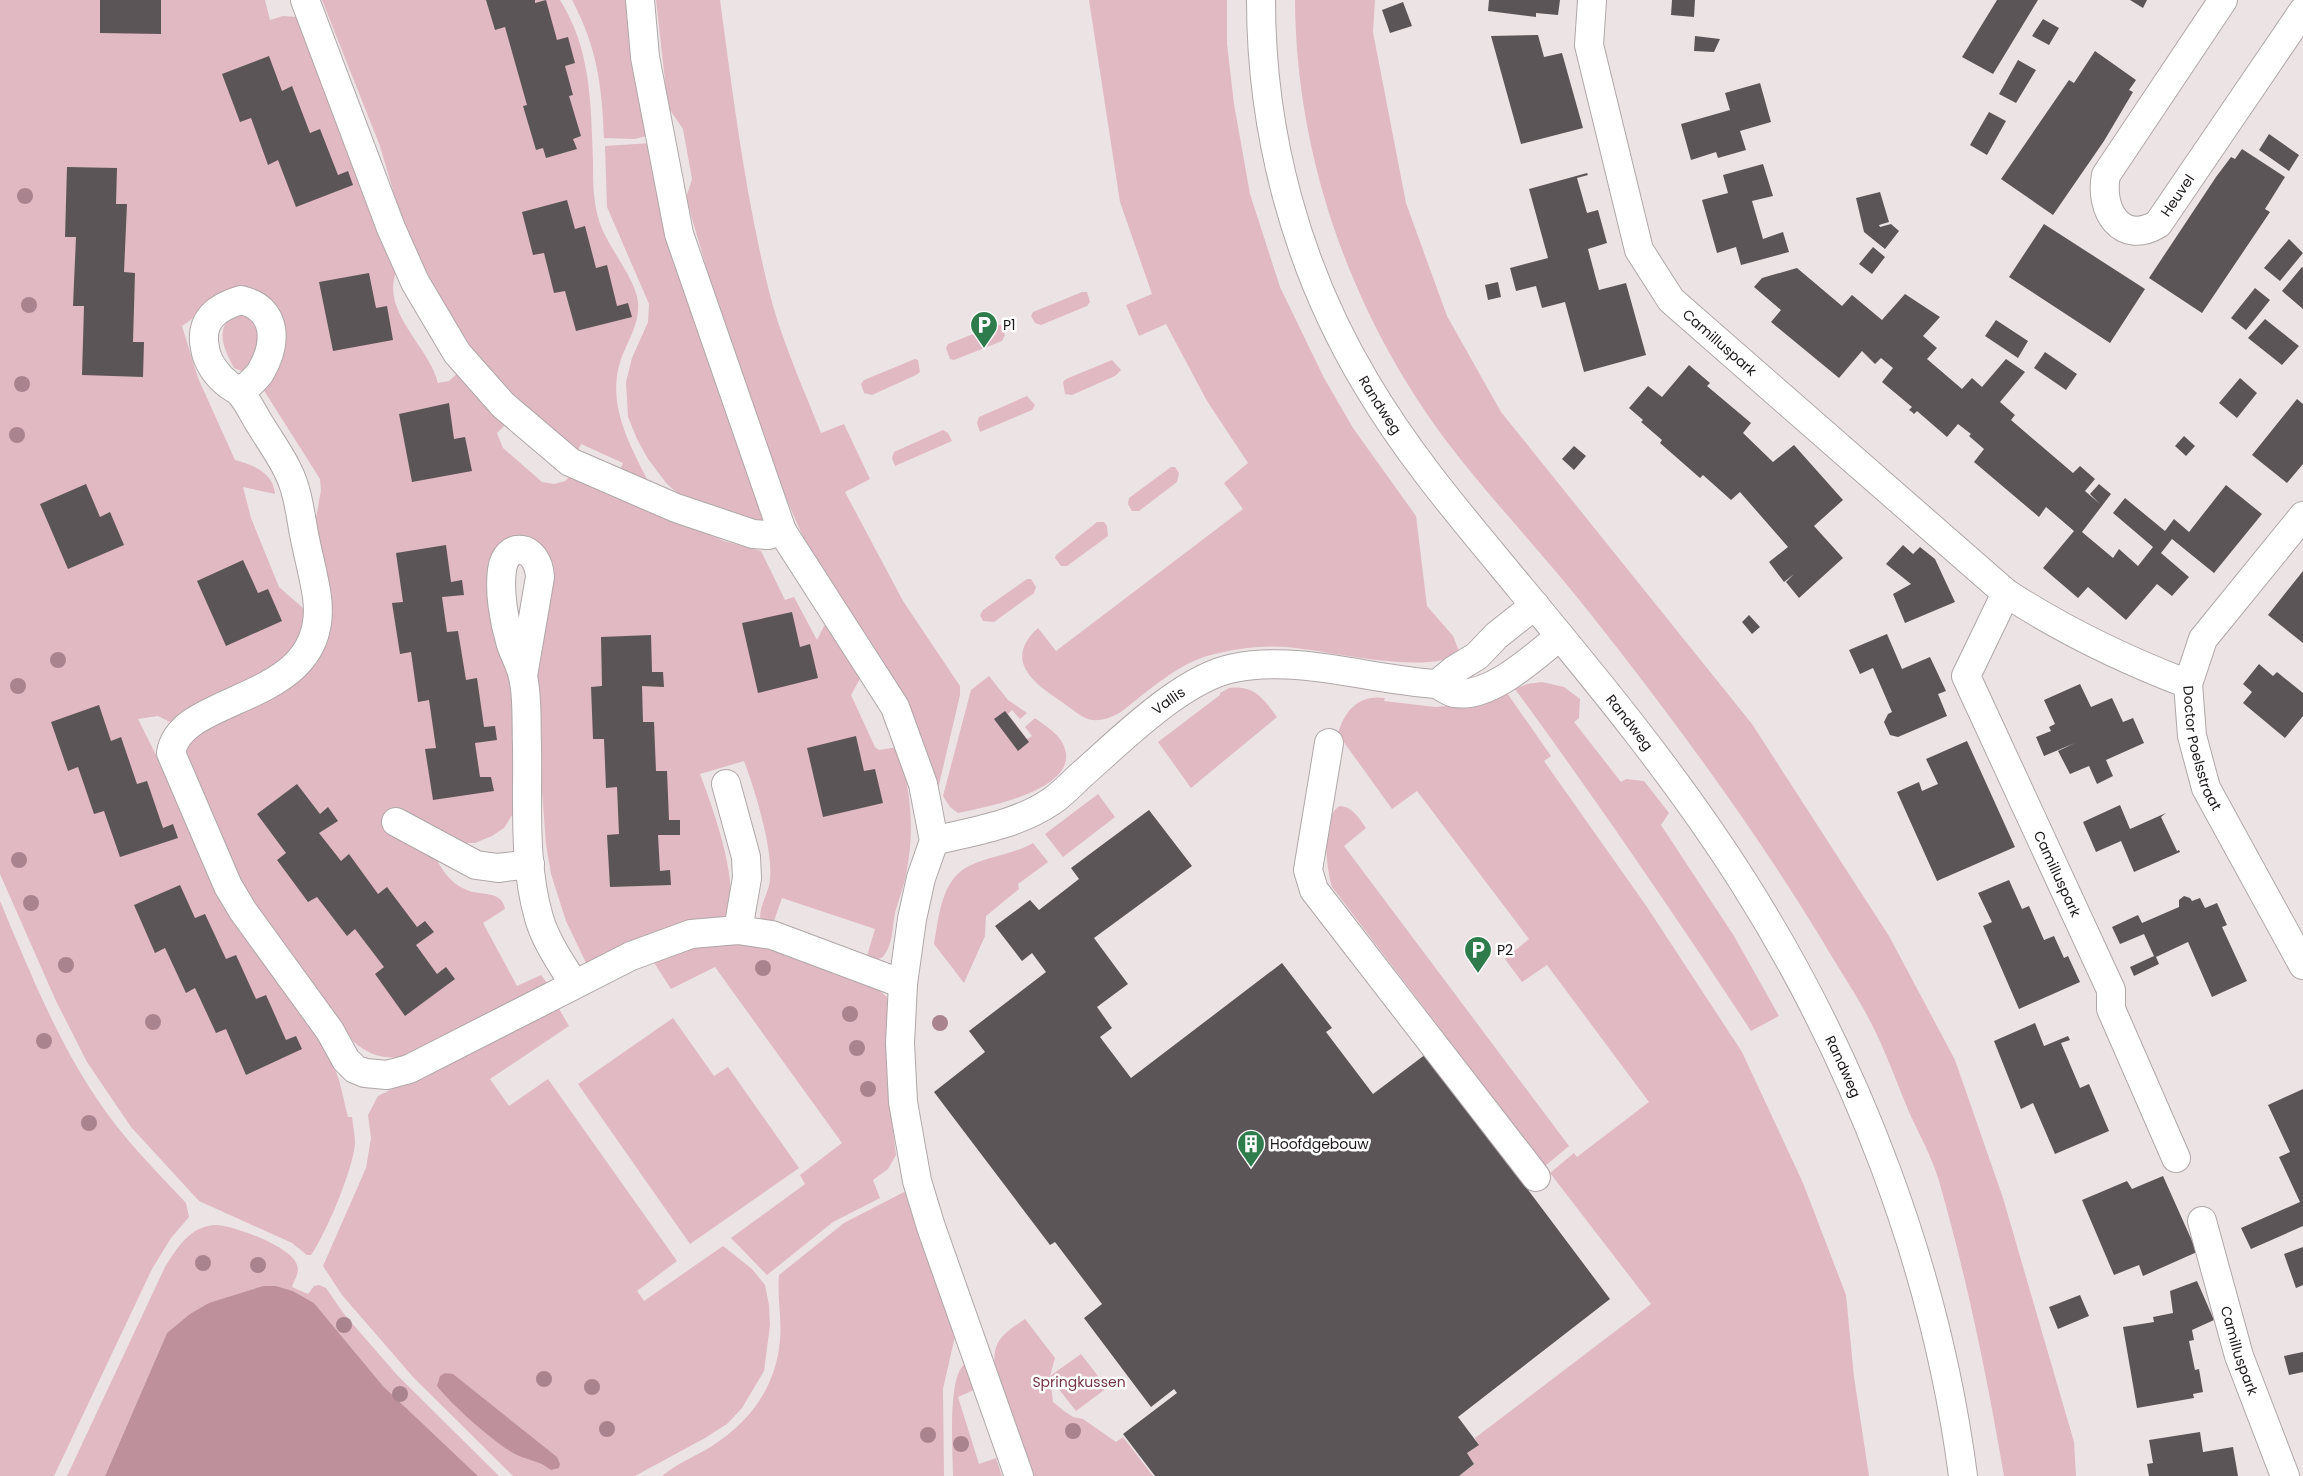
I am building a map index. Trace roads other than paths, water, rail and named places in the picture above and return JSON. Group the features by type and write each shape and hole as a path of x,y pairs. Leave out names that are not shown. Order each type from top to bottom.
{"street":[{"path":"305,0 391,228 415,282 457,352 503,405 570,462 676,508 753,534 768,535 782,531"},
{"path":"640,0 645,57 679,234 782,531 895,707 923,784 934,840 921,878 912,919 903,984 900,1044 903,1102 917,1180 930,1227 1019,1476"},
{"name":"Randweg","path":"1261,0 1265,86 1277,156 1288,201 1316,282 1331,317 1366,383 1418,461 1560,636 1662,766 1744,883 1804,988 1834,1051 1884,1168 1920,1274 1938,1340 1963,1476"},
{"name":"Camilluspark","path":"1592,0 1589,45 1639,250 1671,300 2006,593 2031,609 2102,647 2146,668 2188,684"},
{"name":"Heuvel","path":"2223,0 2106,175 2103,197 2107,210 2116,223 2131,229 2146,231 2158,224 2303,11"},
{"path":"240,393 288,471 296,492 317,598 317,616 312,640 299,661 280,680 194,721 173,741 171,753 228,886 243,911 330,1030 346,1060 355,1069 365,1073 387,1075 409,1069 637,953 691,934 738,930 772,935 903,984"},
{"name":"Doctor Poelsstraat","path":"2303,516 2203,639 2188,684 2192,736 2206,788 2303,965"},
{"name":"Camilluspark","path":"2006,593 1966,676 2110,990 2111,1009 2176,1158"},
{"path":"1438,684 1454,670 1478,656 1496,636 1535,605"},
{"name":"Vallis","path":"934,840 984,829 1025,816 1052,801 1167,703 1198,680 1232,668 1262,664 1296,665 1438,684 1453,693 1474,690 1502,681 1560,636"},
{"path":"523,676 530,864 539,919 552,948 574,984"},
{"path":"1329,743 1308,870 1314,890 1536,1177"},
{"path":"726,784 746,858 747,878 738,930"},
{"path":"396,822 476,865 498,868 530,864"},
{"name":"Camilluspark","path":"2202,1221 2239,1356 2285,1476"}],"place":[{"name":"P1","path":"984,349"},
{"name":"P2","path":"1478,974"},
{"name":"Hoofdgebouw","path":"1251,1168"}],"park label":[{"name":"Springkussen","path":"1079,1382"}]}
